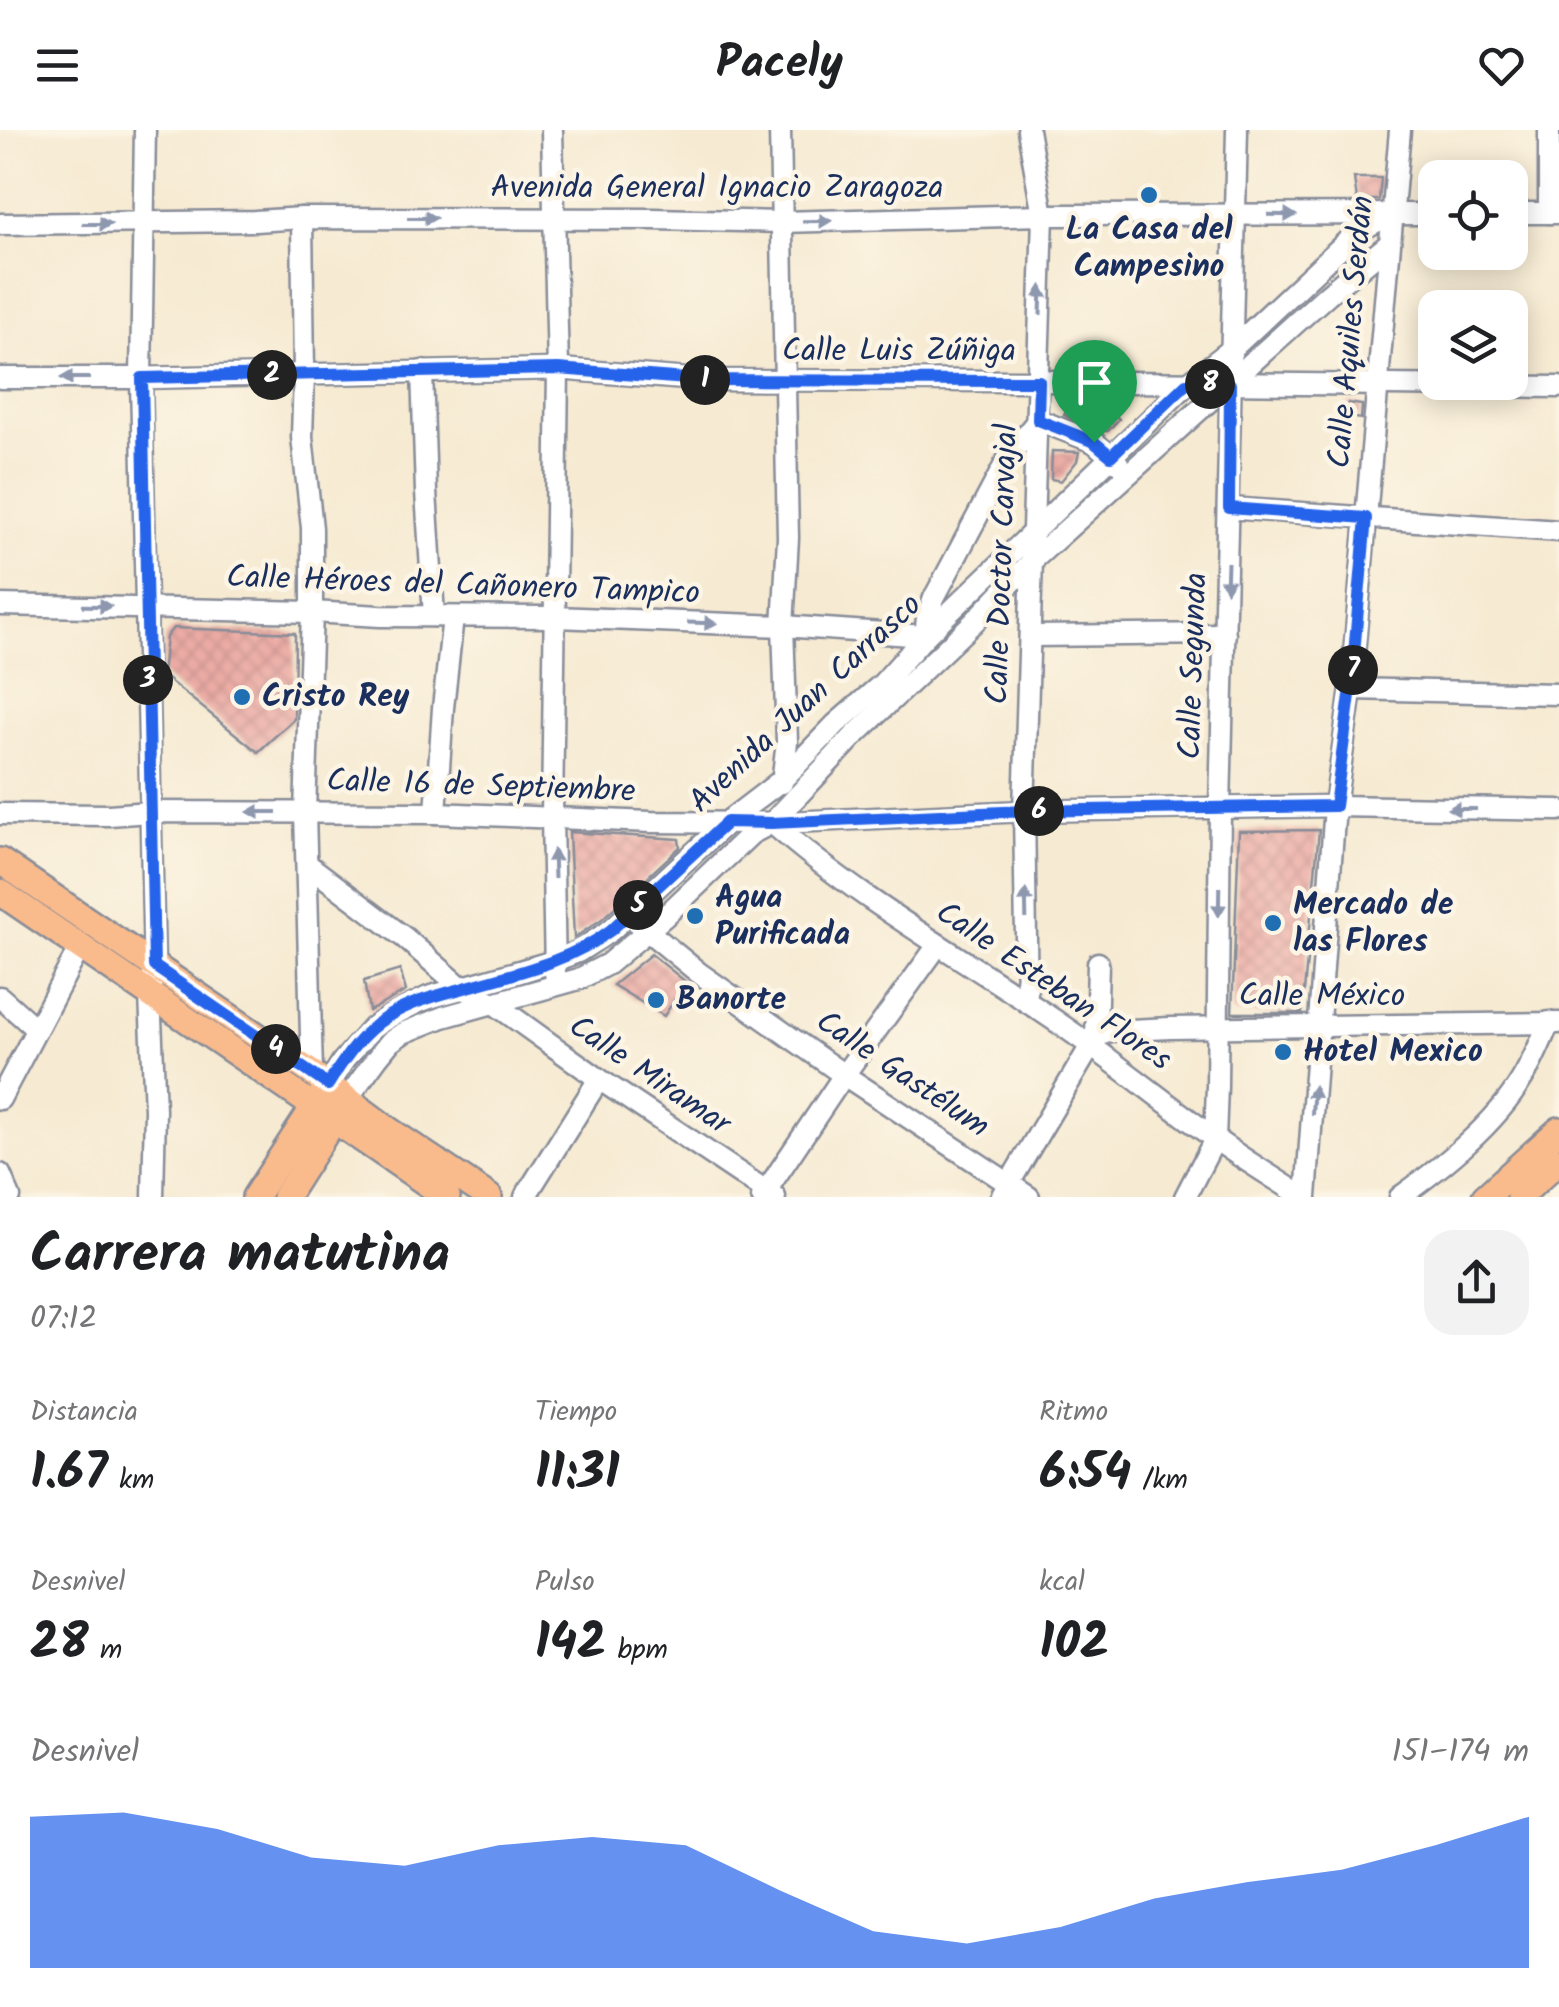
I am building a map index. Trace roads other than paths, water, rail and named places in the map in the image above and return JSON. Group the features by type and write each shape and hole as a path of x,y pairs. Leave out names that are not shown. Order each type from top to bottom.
{"main road":[{"path":"0,861 154,966 328,1096 446,1197"},
{"path":"0,892 150,995 390,1131 489,1197"},
{"name":"Avenida Juan Carrasco","path":"255,1197 328,1096"},
{"name":"Avenida Juan Carrasco","path":"286,1197 328,1096"},
{"path":"1485,1197 1559,1130"},
{"path":"1520,1197 1559,1160"}],"street":[{"path":"145,130 142,378 154,966 150,995 155,1110 153,1197"},
{"path":"552,130 558,369 552,817 556,986"},
{"path":"772,823 788,742 783,626 788,538 780,130"},
{"name":"Calle Doctor Carvajal","path":"1028,130 1043,215 1024,811 1028,1002"},
{"name":"Calle Segunda","path":"1184,1197 1214,1138 1237,130"},
{"name":"Calle Aquiles Serdán","path":"1304,1197 1335,806 1351,688 1400,130"},
{"path":"1528,214 1554,213 1549,130"},
{"name":"Avenida Juan Carrasco","path":"328,1096 342,1062 372,1028 428,997 554,961 594,943 727,822 783,778 1186,384 1233,348 1358,231 1392,214"},
{"name":"Avenida General Ignacio Zaragoza","path":"0,224 302,218 781,222 1043,215 1418,214"},
{"path":"302,218 302,437 312,528 305,812 328,1096"},
{"name":"Avenida Juan Carrasco","path":"328,1096 390,1042 422,1024 579,979 608,964 751,834 772,823 1032,560 1389,244"},
{"path":"1311,277 1328,294"},
{"name":"Calle Luis Zúñiga","path":"0,378 558,369 700,380 1559,387"},
{"path":"422,372 426,492 444,616 436,813"},
{"path":"941,652 924,636 934,598 1012,453 1038,420 1094,442 1128,474"},
{"path":"1229,508 1559,531"},
{"name":"Calle Héroes del Cañonero Tampico","path":"0,605 380,616 556,616 924,636"},
{"path":"1030,636 1226,634"},
{"path":"1351,688 1559,694"},
{"name":"Calle 16 de Septiembre","path":"0,814 436,813 772,823 1024,811 1335,806 1559,810"},
{"name":"Calle Esteban Flores","path":"772,823 818,861 938,944 1094,1041 1214,1138 1304,1197"},
{"name":"Calle Miramar","path":"307,864 406,938 462,988 492,1002 768,1195"},
{"name":"Calle Gastélum","path":"628,914 699,972 1006,1190 1029,1197"},
{"path":"768,1195 844,1074 938,944"},
{"path":"0,1099 80,947"},
{"path":"1006,1190 1094,1041 1098,963"},
{"path":"0,997 36,1029"},
{"path":"1400,1197 1454,1155 1489,1120 1520,1082 1554,1022"},
{"name":"Calle México","path":"1094,1041 1110,1031 1554,1022"},
{"path":"525,1197 599,1079"},
{"path":"0,1174 10,1197"}],"place":[{"name":"La Casa del Campesino","path":"1149,195"},
{"name":"Cristo Rey","path":"242,697"},
{"name":"Agua Purificada","path":"695,916"},
{"name":"Mercado de las Flores","path":"1273,923"},
{"name":"Banorte","path":"656,1000"},
{"name":"Hotel Mexico","path":"1283,1052"}]}
